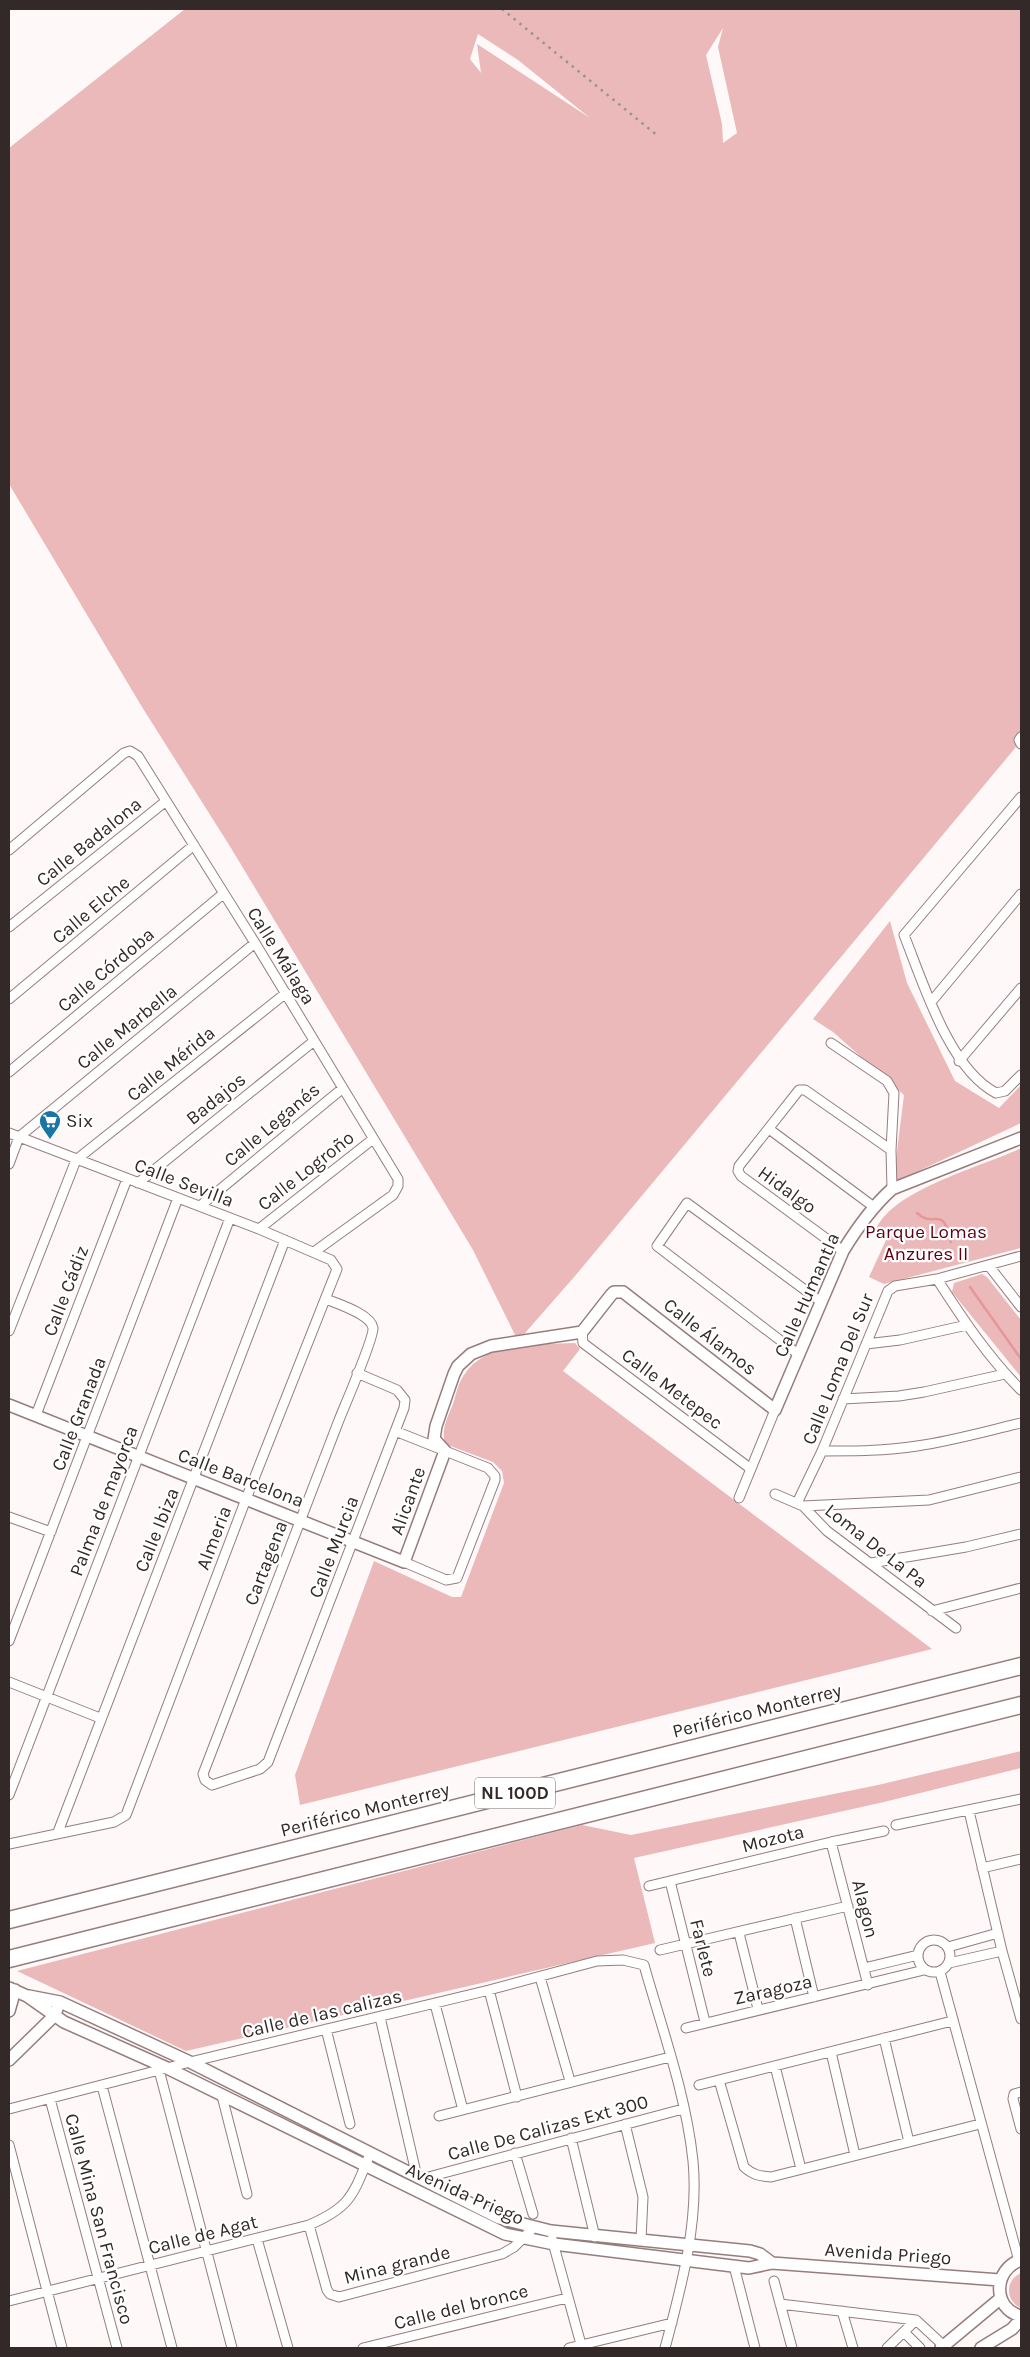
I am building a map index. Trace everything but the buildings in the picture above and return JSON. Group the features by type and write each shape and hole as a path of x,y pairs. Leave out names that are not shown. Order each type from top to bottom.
{"highway":[{"name":"Periférico Monterrey","path":"9,1920 1021,1666"},
{"name":"NL 100D","path":"9,1959 1021,1705"}],"street":[{"path":"1021,737 1019,740 1021,744"},
{"name":"Calle Málaga","path":"9,850 124,753 130,751 138,756 223,894 255,942 398,1182 393,1194 314,1252"},
{"path":"1021,797 904,935 931,1002 959,1061 992,1091 1000,1093 1005,1091 1021,1074"},
{"name":"Calle Badalona","path":"9,927 166,801"},
{"name":"Calle Elche","path":"9,999 194,846"},
{"name":"Calle Córdoba","path":"9,1072 223,894"},
{"path":"931,1002 1021,894"},
{"name":"Calle Marbella","path":"19,1137 255,942"},
{"path":"959,1061 1021,988"},
{"name":"Calle Mérida","path":"76,1160 286,993"},
{"name":"Badajos","path":"138,1183 314,1041"},
{"path":"831,1043 891,1087 895,1100 891,1150 892,1189"},
{"name":"Calle Leganés","path":"200,1206 343,1088"},
{"path":"874,1207 770,1129 797,1092 802,1090 891,1150"},
{"name":"Hidalgo","path":"770,1129 739,1166 738,1171 741,1176 843,1250"},
{"name":"Calle Sevilla","path":"9,1133 314,1252 334,1263 336,1274"},
{"path":"9,1164 19,1137"},
{"name":"Calle Humantla","path":"739,1498 820,1301 843,1250 857,1227 892,1189 1021,1138"},
{"name":"Calle Logroño","path":"259,1229 374,1140"},
{"path":"9,1331 76,1160"},
{"name":"Calle Cádiz","path":"36,1415 126,1179"},
{"name":"Calle Granada","path":"9,1641 178,1198"},
{"path":"798,1354 657,1246 687,1203 820,1301"},
{"name":"Palma de mayorca","path":"9,1795 230,1218"},
{"name":"Calle Ibiza","path":"58,1832 100,1718 195,1479 285,1240"},
{"name":"Calle Loma Del Sur","path":"800,1505 888,1291 895,1286 937,1279 1021,1256"},
{"path":"989,1266 1021,1307"},
{"name":"Almeria","path":"58,1832 114,1822 126,1815 246,1499 336,1274"},
{"path":"937,1279 967,1325 1004,1374 1021,1390"},
{"name":"Calle Álamos","path":"582,1332 614,1292 623,1292 775,1410"},
{"name":"Cartagena","path":"271,1757 260,1769 217,1785 212,1785 204,1780 203,1774 373,1334 372,1324 366,1317 326,1299"},
{"path":"866,1344 900,1340 967,1325"},
{"path":"445,1451 434,1439 435,1433 454,1374 464,1359 475,1351 491,1346 582,1332"},
{"name":"Calle Metepec","path":"582,1332 583,1343 751,1469"},
{"name":"Calle Murcia","path":"271,1757 405,1404 398,1390 357,1373"},
{"path":"843,1399 924,1392 1004,1374"},
{"name":"Calle Barcelona","path":"9,1405 446,1580 454,1580 459,1576 495,1480 488,1468 445,1451"},
{"path":"822,1451 876,1451 916,1447 1021,1423"},
{"path":"395,1431 445,1451"},
{"name":"Alicante","path":"404,1562 445,1451"},
{"path":"800,1505 920,1501 1021,1477"},
{"name":"Loma De La Pa","path":"775,1494 800,1505 827,1532 956,1628"},
{"path":"9,1516 51,1532"},
{"path":"871,1563 966,1547 1021,1534"},
{"path":"932,1610 1021,1588"},
{"path":"9,1682 100,1718"},
{"path":"896,1825 1021,1799"},
{"path":"968,1811 1002,1951 1021,2019"},
{"name":"Mozota","path":"649,1886 884,1831"},
{"path":"9,1844 58,1832"},
{"name":"Alagon","path":"831,1842 868,1985"},
{"path":"982,1868 1021,1859"},
{"name":"Farlete","path":"670,1881 705,2022"},
{"path":"660,1950 848,1906"},
{"path":"794,1918 814,1997"},
{"path":"739,1932 758,2009"},
{"path":"948,1947 998,1933"},
{"path":"950,1963 948,1947 939,1940 933,1940 923,1945 918,1955 920,1966 932,1973 940,1972 950,1963 1002,1951"},
{"path":"864,1968 918,1955"},
{"name":"Calle de las calizas","path":"9,2109 190,2062 435,2004 611,1959 644,1965 670,2057"},
{"name":"Zaragoza","path":"686,2028 924,1970"},
{"path":"940,1972 980,2124 1020,2261 1007,2268 1000,2280 1001,2298 1007,2309 1021,2318 1012,2329 981,2348"},
{"path":"540,1978 570,2081"},
{"path":"9,2011 12,1989 27,1996"},
{"path":"489,1990 517,2097"},
{"name":"Avenida Priego","path":"27,1996 60,2002 190,2062 499,2218 551,2232 755,2252 772,2263"},
{"name":"Avenida Priego","path":"27,1996 54,2016 222,2096 492,2229 523,2239 686,2262 755,2268 772,2263 1000,2280"},
{"path":"9,2060 54,2016 60,2002"},
{"path":"435,2004 463,2110"},
{"path":"380,2017 419,2178"},
{"path":"699,2085 952,2021"},
{"path":"326,2029 350,2124"},
{"path":"884,2038 909,2142"},
{"path":"831,2052 855,2155"},
{"path":"439,2116 670,2057 684,2109 693,2160 694,2185 686,2262 665,2348"},
{"path":"775,2066 801,2169"},
{"path":"163,2069 206,2250 232,2348"},
{"path":"719,2080 744,2167 752,2174 771,2177 980,2124"},
{"path":"102,2086 172,2348"},
{"path":"1021,2092 1014,2094 1013,2099 1021,2129"},
{"path":"222,2096 247,2194"},
{"name":"Calle Mina San Francisco","path":"50,2099 117,2348"},
{"name":"Calle De Calizas Ext 300","path":"419,2178 684,2109"},
{"path":"625,2124 643,2197 641,2240"},
{"path":"571,2138 595,2237"},
{"path":"9,2145 62,2348"},
{"path":"515,2153 533,2214"},
{"name":"Calle de Agat","path":"9,2301 309,2225 346,2204 370,2154"},
{"name":"Mina grande","path":"309,2225 327,2290 330,2294 339,2297 493,2258 508,2252 533,2228"},
{"path":"551,2232 581,2347"},
{"path":"257,2239 288,2348"},
{"path":"734,2266 755,2348"},
{"path":"774,2281 792,2348"},
{"name":"Calle del bronce","path":"362,2348 567,2298"},
{"path":"780,2304 916,2320 942,2347 1001,2298"},
{"path":"842,2311 853,2348"},
{"path":"887,2348 916,2320"},
{"path":"569,2348 581,2347 672,2323"},
{"path":"904,2332 920,2348"}],"green space":[{"path":"185,9 1021,9 1021,741 575,1276 518,1341 473,1250 231,848 142,707 9,484 9,148","holes":["723,28 718,47 737,133 723,143 722,124 706,55","478,34 518,60 590,118 477,44 481,73 470,59"]},
{"path":"890,921 907,983 955,1081 999,1108 1021,1085 1021,1123 893,1183 904,1095 833,1032 813,1019"},
{"name":"Parque Lomas Anzures II","path":"1021,1148 1021,1248 884,1284 869,1277 887,1238 875,1232 884,1217 898,1204 939,1181"},
{"path":"982,1274 987,1277 1021,1320 1021,1377 952,1292 954,1283"},
{"path":"575,1343 580,1349 563,1371 932,1649 300,1805 295,1775 374,1561 452,1597 461,1597 504,1483 502,1471 493,1462 445,1444 445,1424 462,1378 473,1364 499,1350 530,1345"},
{"path":"1021,1751 1021,1768 884,1802 634,1858 655,1943 186,2051 17,1971 582,1825 631,1835 878,1785"},
{"path":"1021,2273 1021,2308 1012,2301 1009,2290 1012,2280"}],"waterway":[{"path":"917,1213 929,1219 941,1220 948,1230 951,1242"},
{"path":"970,1287 1021,1359"}],"railway":[{"path":"502,9 658,136"}],"place":[{"name":"Six","path":"50,1140"}]}
